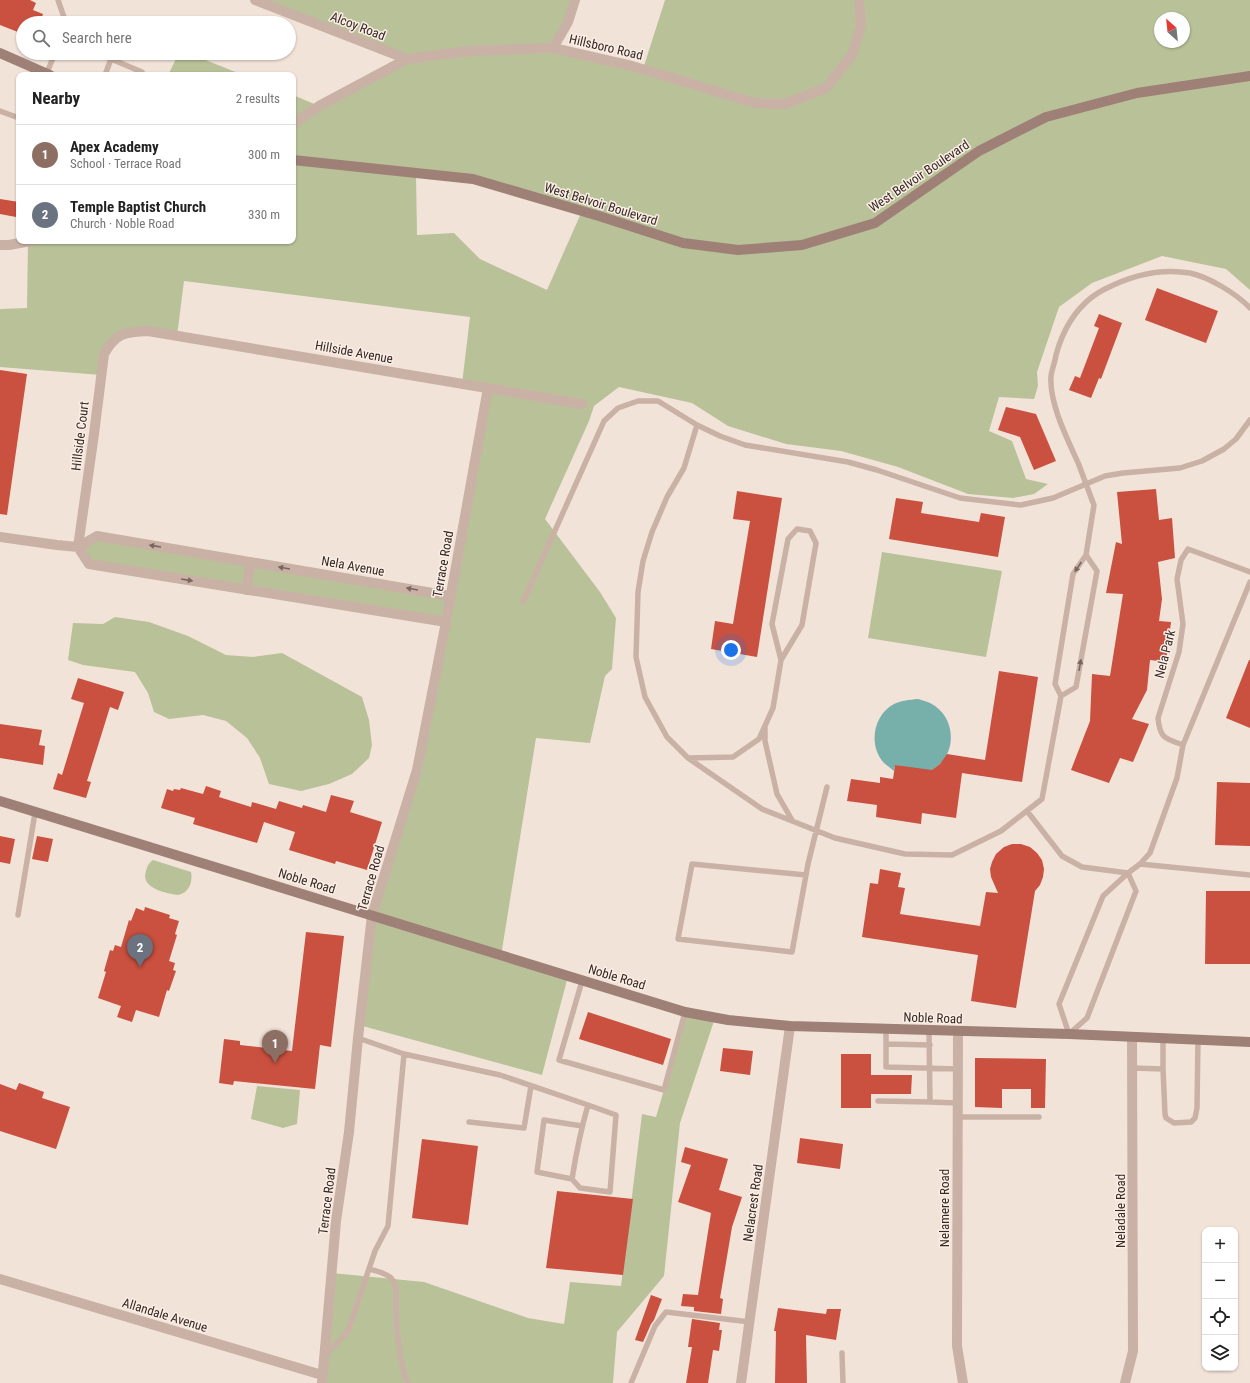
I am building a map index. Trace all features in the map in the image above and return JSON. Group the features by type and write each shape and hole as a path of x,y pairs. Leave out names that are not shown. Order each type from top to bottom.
{"main road":[{"path":"0,53 43,72"},
{"name":"West Belvoir Boulevard","path":"296,160 473,179 599,216 683,243 738,250 794,246 802,245 875,222 979,151 1046,117 1137,92 1250,76"},
{"name":"Noble Road","path":"0,801 685,1012 728,1020 790,1026 1069,1034 1250,1042"}],"street":[{"name":"Alcoy Road","path":"256,0 407,59"},
{"path":"553,48 568,22 575,0"},
{"name":"Hillsboro Road","path":"296,122 319,106 407,59 470,51 553,48 632,66 755,103 785,104 826,88 852,55 861,26 859,0"},
{"path":"0,245 16,244"},
{"name":"Hillside Avenue","path":"121,335 133,332 148,331 582,404"},
{"name":"Hillside Court","path":"78,547 104,354 110,343 121,335"},
{"name":"Terrace Road","path":"322,1379 336,1221 349,1132 372,915 417,770 446,622 488,388"},
{"name":"Nela Avenue","path":"78,547 97,536 450,596"},
{"path":"0,537 57,546 78,547 89,564 446,622"},
{"path":"246,590 251,562"},
{"name":"Nelacrest Road","path":"741,1383 790,1026"},
{"name":"Nelamere Road","path":"958,1032 957,1346 963,1383"},
{"name":"Neladale Road","path":"1125,1383 1133,1351 1132,1037"},
{"name":"Allandale Avenue","path":"0,1279 322,1379"}],"lane":[{"path":"58,0 64,16"},
{"path":"49,72 53,60"},
{"path":"107,72 111,60"},
{"path":"113,60 142,72"},
{"path":"0,111 16,117"},
{"path":"696,425 684,468 667,497 652,532 643,561 638,592 636,657 645,697 667,737 688,758 762,809 835,838 905,854 952,855 1001,831 1042,799 1061,696 1055,684 1073,574 1086,554 1094,505 1087,482 1063,430 1054,402 1051,376 1064,333 1075,314 1092,296 1117,283 1143,273 1170,271 1192,273 1214,282 1243,301 1250,308"},
{"path":"523,602 604,421 618,408 638,401 658,401 696,425 745,445 848,462 878,470 960,498 1021,505 1053,498 1105,476 1180,468 1202,461 1224,449 1236,439 1250,420"},
{"path":"688,758 733,756 759,738 773,708 781,660 802,625 816,543 810,531 797,529 788,539 772,624 781,660"},
{"name":"Nela Park","path":"1183,745 1164,738 1159,729 1158,718 1179,652 1183,624 1177,579 1181,560 1188,549 1250,572"},
{"path":"1061,696 1076,687 1097,571 1086,554"},
{"path":"1128,873 1136,891 1087,1018 1069,1034 1059,1004 1103,896 1128,873 1140,864 1150,853 1177,778 1183,745 1250,582"},
{"path":"766,724 764,741 777,794 792,820"},
{"path":"806,875 692,864 678,939 792,952 806,875 827,787"},
{"path":"1028,810 1062,856 1082,867 1128,873"},
{"path":"18,915 35,813"},
{"path":"1140,864 1250,875"},
{"path":"582,981 559,1060 664,1090 685,1012"},
{"path":"886,1029 886,1067 958,1069"},
{"path":"929,1031 930,1102"},
{"path":"358,1038 404,1054 500,1075 616,1115 610,1192 580,1188 572,1179 536,1172 544,1120 582,1126"},
{"path":"1163,1039 1164,1114 1166,1118 1174,1123 1191,1122 1196,1118 1198,1108 1198,1040"},
{"path":"886,1044 930,1045"},
{"path":"325,1356 348,1331 375,1251 388,1226 404,1054"},
{"path":"1132,1068 1163,1069"},
{"path":"469,1122 524,1128 530,1086"},
{"path":"878,1101 957,1103"},
{"path":"572,1179 582,1126 588,1105"},
{"path":"957,1117 1039,1117"},
{"path":"369,1270 385,1274 392,1278 396,1285 396,1310 402,1368 408,1383"},
{"path":"630,1383 655,1326 666,1312 750,1322"},
{"path":"842,1353 843,1383"}],"green space":[{"path":"255,0 575,0 553,48 643,69 665,0 1250,0 1250,290 1226,269 1162,256 1092,283 1059,307 1037,372 1038,386 1034,399 999,397 989,431 1012,441 1026,479 1048,484 1034,494 1013,498 968,494 898,467 841,451 786,444 728,426 692,403 619,387 594,406 589,421 545,519 600,592 616,618 612,669 605,676 590,743 536,738 501,956 568,976 542,1075 359,1025 372,915 417,770 446,622 89,564 78,547 97,536 450,596 488,388 462,384 470,317 184,281 177,336 148,331 111,343 101,375 0,367 0,309 27,308 28,244 296,244 296,96 319,106 407,59","holes":["416,173 473,179 582,211 547,290 480,259 454,233 417,235"]},
{"path":"176,60 206,60 236,72 170,72"},
{"path":"882,552 1002,571 986,657 868,638"},
{"path":"115,617 149,622 188,636 226,655 253,657 282,653 362,697 369,720 372,745 369,758 352,774 329,784 301,791 269,784 260,758 247,738 226,721 203,715 169,719 154,712 148,693 135,672 83,665 68,660 73,623 103,624"},
{"path":"153,860 191,872 191,883 185,892 178,895 167,893 150,886 145,877 149,863"},
{"path":"685,1012 715,1018 680,1123 664,1276 617,1332 613,1383 322,1383 332,1273 424,1282 528,1318 564,1324 570,1282 621,1286 642,1114 656,1117"},
{"path":"257,1086 300,1090 297,1124 283,1128 251,1119"}],"water":[{"path":"918,699 930,703 938,708 948,722 951,740 946,757 930,772 895,765 894,771 884,763 876,748 875,731 877,723 881,715 894,704"}],"building":[{"path":"0,0 30,0 36,3 33,10 43,14 42,16 16,16 16,31 0,25"},
{"path":"0,199 16,202 16,217 0,214"},
{"path":"1157,288 1218,311 1206,343 1145,320"},
{"path":"1099,314 1122,323 1101,379 1099,378 1091,398 1069,390 1075,376 1080,378 1099,328 1094,326"},
{"path":"0,370 27,374 7,515 0,514"},
{"path":"1006,407 1036,414 1056,461 1034,470 1020,437 998,430"},
{"path":"1156,489 1159,520 1172,518 1175,558 1158,562 1162,599 1159,621 1171,622 1166,662 1150,660 1147,690 1132,719 1149,724 1133,762 1120,758 1109,783 1071,770 1090,721 1092,674 1110,676 1123,594 1106,593 1116,542 1122,544 1117,492"},
{"path":"737,491 782,498 757,657 711,649 715,621 733,624 750,521 733,519"},
{"path":"896,498 923,502 921,513 979,522 981,513 1005,517 998,557 889,539"},
{"path":"1250,660 1250,728 1226,718"},
{"path":"999,671 1038,677 1022,782 962,773 956,818 922,813 921,824 876,817 877,805 847,801 851,779 880,783 880,777 893,779 895,765 932,770 940,764 947,754 985,760"},
{"path":"78,678 124,692 118,710 110,707 87,781 91,782 86,798 53,789 58,773 62,775 84,703 71,699"},
{"path":"0,724 42,730 39,745 45,746 43,765 0,758"},
{"path":"1217,782 1250,783 1250,846 1215,845"},
{"path":"206,786 221,791 219,797 251,807 252,802 276,809 279,801 302,808 303,805 326,812 331,795 354,801 350,812 382,822 367,870 336,861 335,864 289,850 295,832 264,822 257,843 193,824 195,818 161,808 167,789 173,791 174,789 180,790 181,788 203,794"},
{"path":"0,836 15,839 10,864 0,862"},
{"path":"37,836 53,839 48,862 32,859"},
{"path":"1012,844 1021,844 1030,847 1042,860 1044,869 1040,885 1035,891 1016,1008 971,1001 978,955 862,937 870,883 878,884 880,869 901,873 898,887 905,888 900,914 980,926 986,892 998,893 991,877 990,869 992,862 996,854 1004,847"},
{"path":"1206,891 1250,891 1250,964 1205,964"},
{"path":"145,907 170,915 169,918 179,921 175,934 177,935 169,961 175,963 173,970 176,971 169,991 167,990 159,1017 136,1010 132,1022 117,1017 121,1006 98,998 106,972 104,971 110,950 113,951 115,945 121,947 129,920 131,921 136,908 144,911"},
{"path":"306,932 344,936 331,1047 320,1045 315,1089 234,1081 233,1085 219,1083 224,1039 240,1041 240,1045 292,1051"},
{"path":"588,1012 671,1039 663,1065 579,1039"},
{"path":"723,1048 753,1051 750,1075 720,1071"},
{"path":"841,1054 871,1054 871,1075 912,1075 911,1094 871,1094 871,1108 841,1108"},
{"path":"975,1058 1046,1059 1045,1108 1031,1108 1031,1089 1002,1089 1002,1108 975,1107"},
{"path":"19,1083 44,1092 42,1098 70,1107 56,1149 0,1131 0,1084 16,1090"},
{"path":"800,1138 843,1144 840,1169 797,1163"},
{"path":"422,1139 478,1146 468,1225 412,1218"},
{"path":"685,1147 728,1159 719,1190 742,1197 732,1227 720,1298 723,1299 721,1314 694,1311 694,1307 681,1306 683,1294 698,1295 711,1213 678,1202 691,1165 681,1162"},
{"path":"557,1191 633,1199 623,1275 546,1268"},
{"path":"651,1295 662,1299 643,1342 635,1340"},
{"path":"778,1308 826,1314 827,1309 841,1309 836,1340 806,1335 807,1383 775,1383 776,1331 774,1331"},
{"path":"692,1319 720,1323 719,1330 722,1330 719,1351 713,1350 708,1383 686,1383 692,1347 688,1347"}],"place":[{"name":"Temple Baptist Church","path":"140,967"},
{"name":"Apex Academy","path":"275,1063"}]}
